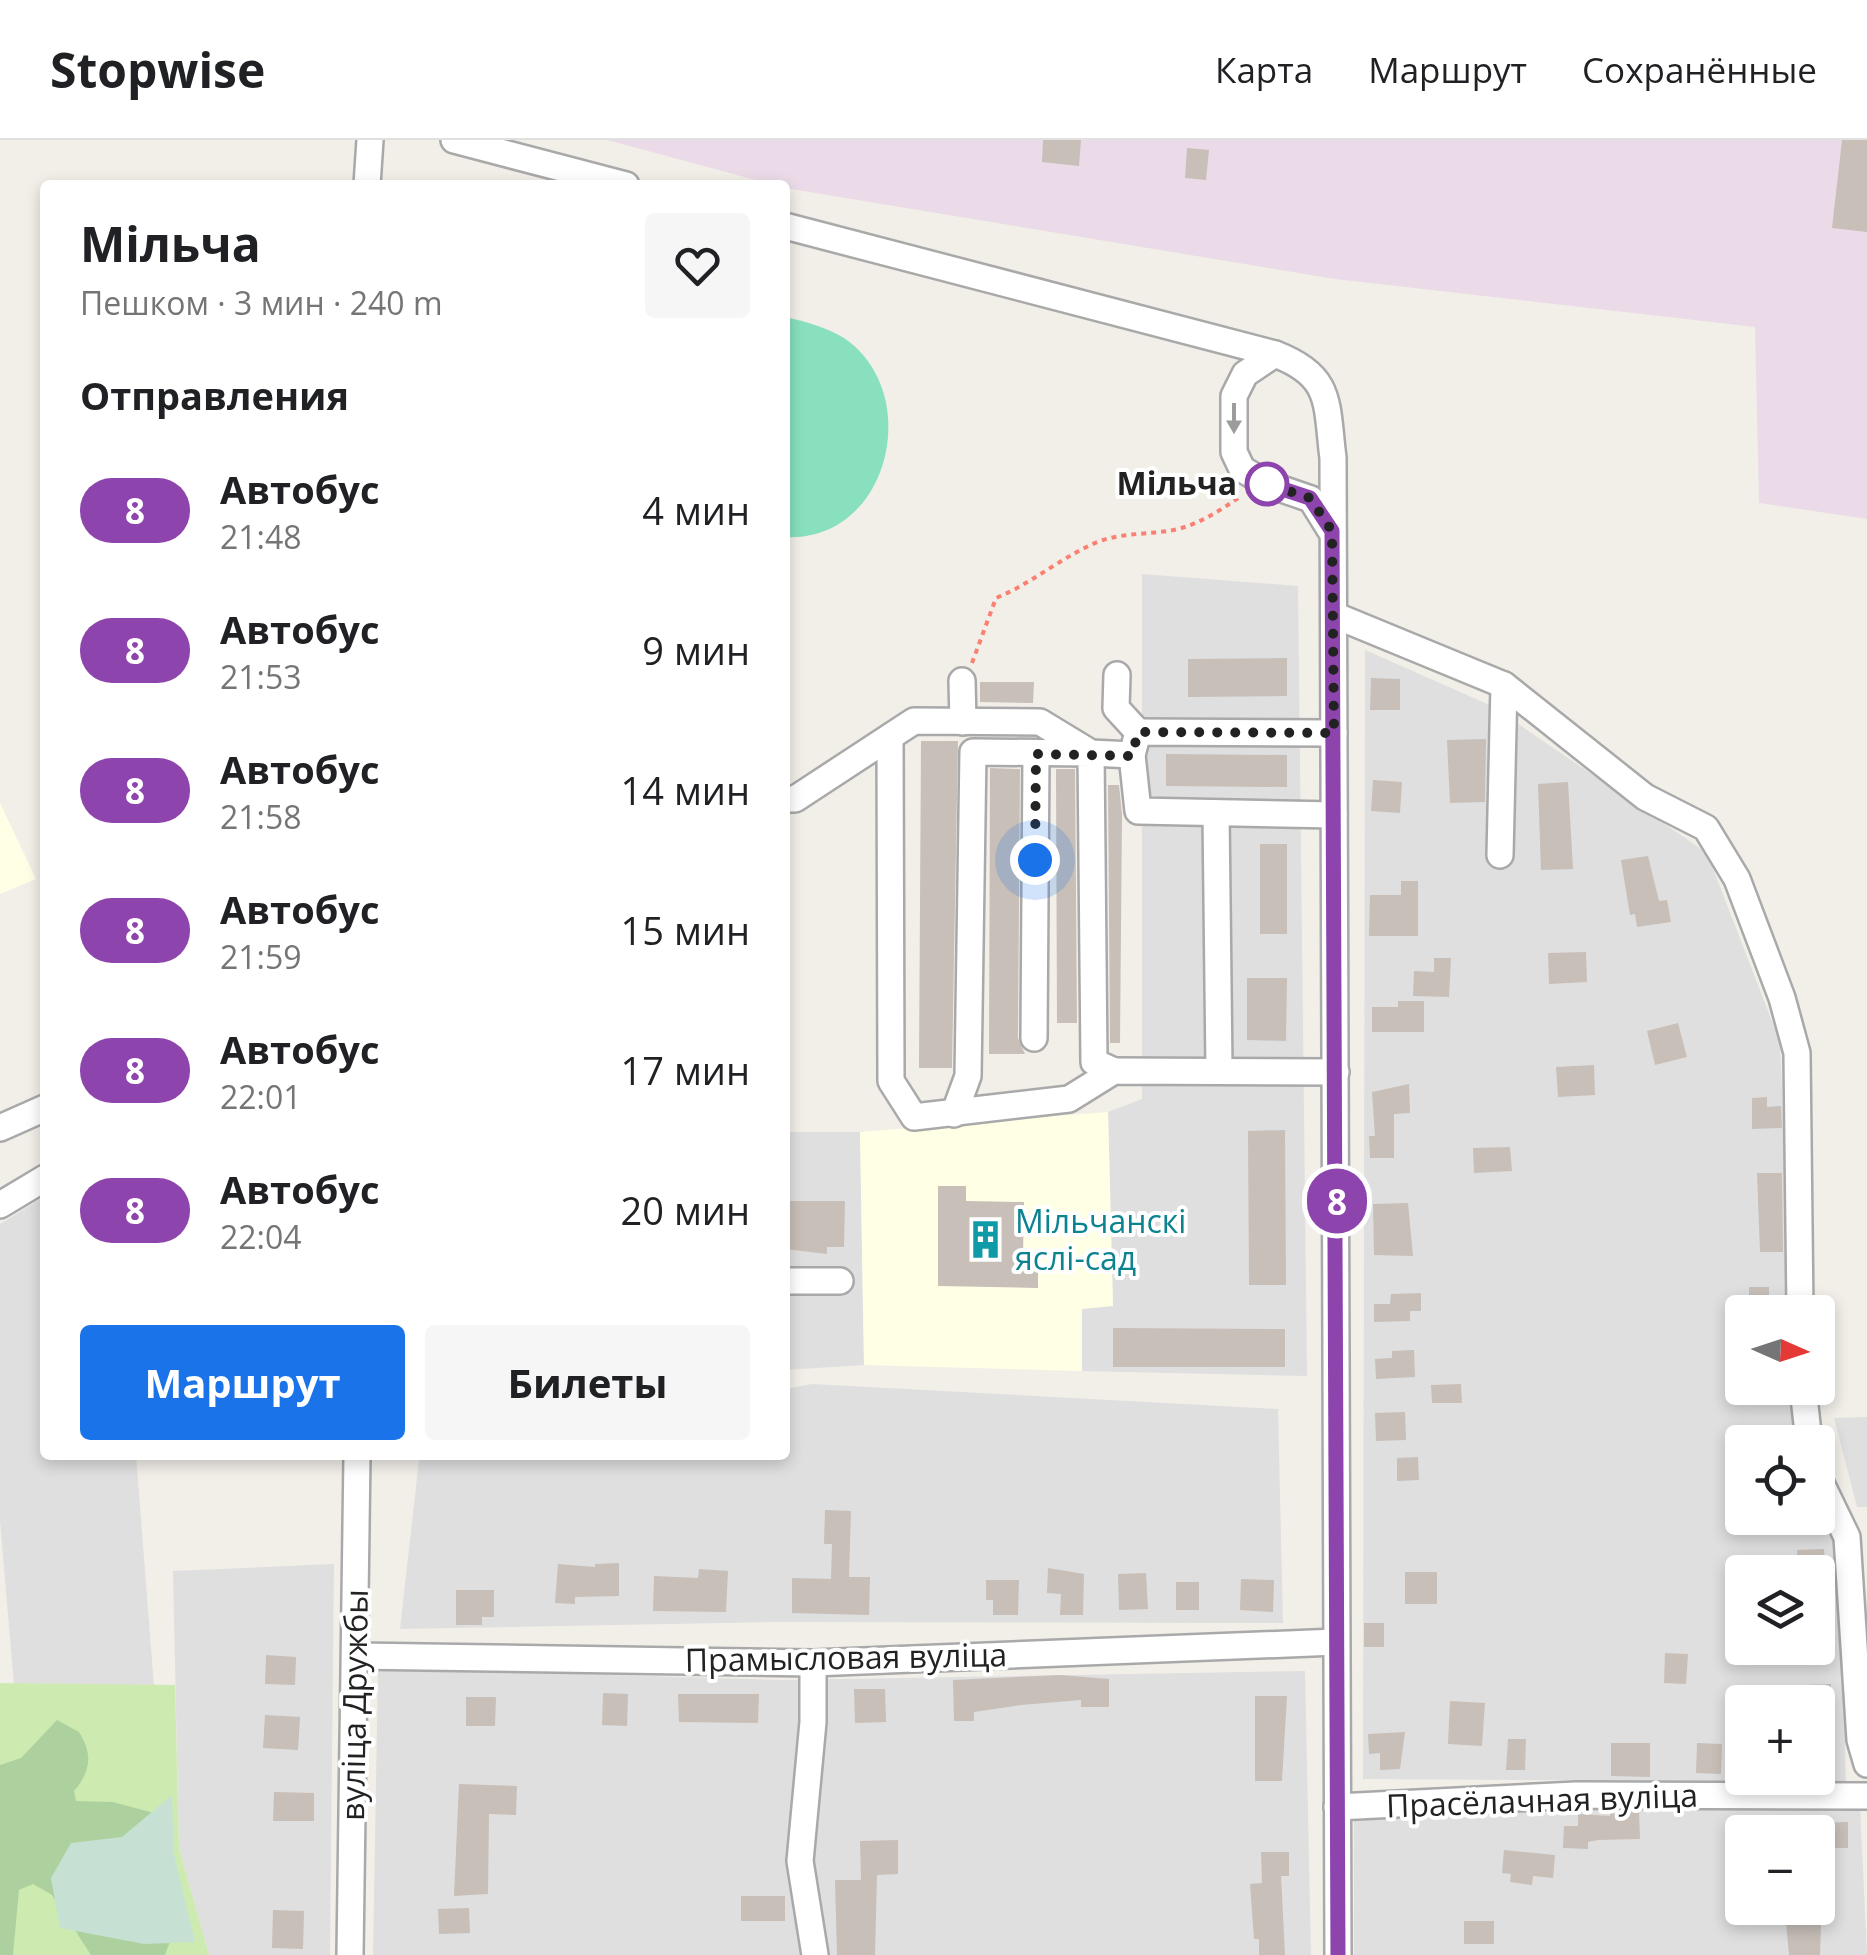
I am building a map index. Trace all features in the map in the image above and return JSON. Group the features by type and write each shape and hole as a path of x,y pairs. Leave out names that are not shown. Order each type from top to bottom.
{"street":[{"path":"368,180 370,140"},
{"path":"454,140 607,180"},
{"path":"790,227 1276,354 1304,365 1317,376 1324,392 1333,458 1338,1955"},
{"path":"1276,354 1245,374 1234,396 1234,452 1242,469 1267,484 1310,498 1332,531"},
{"path":"1334,615 1504,685 1645,797 1706,828 1737,879 1782,998 1797,1053 1800,1295"},
{"path":"1117,675 1116,708 1135,744 1138,811 1334,815"},
{"path":"962,681 963,722"},
{"path":"1500,855 1504,685"},
{"path":"790,798 914,721 1040,722 1091,753"},
{"path":"954,1114 968,1076 973,752 1091,753 1135,744 1334,733"},
{"path":"890,737 891,1081 914,1117 1069,1099 1114,1071"},
{"path":"1091,753 1094,1062 1114,1071 1336,1072"},
{"path":"1034,1038 1036,754"},
{"path":"1216,813 1219,1070"},
{"path":"0,1128 40,1110"},
{"path":"0,1204 40,1181"},
{"path":"790,1281 840,1281"},
{"name":"вуліца Дружбы","path":"350,1955 357,1460"},
{"path":"1835,1512 1847,1537 1860,1740 1867,1764"},
{"name":"Прамысловая вуліца","path":"356,1656 813,1663 1336,1642"},
{"path":"813,1663 813,1722 800,1861 814,1955"},
{"name":"Прасёлачная вуліца","path":"1337,1807 1576,1795 1867,1796"}],"path":[{"path":"962,681 996,598 1029,585 1097,542 1143,530 1174,530 1211,516 1249,491"}],"shaded area":[{"path":"607,140 1867,140 1867,519 1759,503 1755,327 1335,279 790,189 790,180 755,180"},
{"path":"1142,574 1298,586 1307,1376 1082,1371 1082,1308 1113,1305 1108,1112 1142,1099"},
{"path":"1365,650 1492,706 1707,853 1780,1042 1790,1295 1725,1295 1725,1405 1796,1405 1798,1425 1725,1425 1725,1535 1834,1535 1839,1547 1846,1782 1835,1782 1835,1685 1725,1685 1725,1781 1363,1779"},
{"path":"0,803 36,879 0,894"},
{"path":"1108,1112 1113,1306 1082,1309 1082,1371 864,1365 860,1132"},
{"path":"790,1132 860,1132 864,1365 790,1370"},
{"path":"40,1199 40,1460 136,1460 154,1686 14,1685 0,1521 0,1224"},
{"path":"812,1384 1278,1409 1283,1623 778,1622 400,1629 419,1460 790,1460 790,1388"},
{"path":"1867,1417 1867,1507 1857,1507 1834,1418"},
{"path":"334,1564 330,1955 209,1955 179,1848 173,1571"},
{"path":"378,1668 781,1680 1305,1671 1311,1955 373,1955"},
{"path":"172,1795 174,1855 195,1942 144,1944 60,1928 51,1878 71,1843 122,1837"},
{"path":"1860,1804 1867,1955 1354,1955 1354,1811"}],"green space":[{"path":"790,318 844,338 869,363 884,393 888,427 884,460 871,491 849,516 821,532 790,536"},
{"path":"0,1683 175,1685 179,1848 209,1955 0,1955"},
{"path":"57,1720 79,1732 87,1748 87,1769 74,1791 76,1801 113,1802 154,1813 171,1939 165,1955 91,1955 52,1895 33,1884 19,1890 13,1955 0,1955 0,1765 21,1758"}],"building":[{"path":"1043,140 1081,140 1079,166 1042,162"},
{"path":"1842,140 1867,140 1867,232 1832,228"},
{"path":"1187,148 1209,150 1206,180 1185,178"},
{"path":"1287,658 1287,696 1188,697 1188,659"},
{"path":"1371,678 1400,679 1400,710 1370,710"},
{"path":"980,682 1034,682 1033,703 980,702"},
{"path":"1486,739 1485,802 1450,803 1447,740"},
{"path":"921,741 958,741 952,1068 919,1068"},
{"path":"1166,754 1287,755 1287,787 1166,786"},
{"path":"990,768 1020,769 1018,1038 1025,1054 989,1054"},
{"path":"1056,769 1075,769 1077,1023 1057,1023"},
{"path":"1373,780 1402,782 1400,813 1371,811"},
{"path":"1568,782 1573,869 1541,870 1538,784"},
{"path":"1108,785 1119,785 1122,814 1120,1043 1110,1043"},
{"path":"1260,844 1287,844 1287,934 1260,934"},
{"path":"1648,856 1659,901 1667,900 1671,922 1637,927 1635,914 1630,915 1621,860"},
{"path":"1401,881 1418,881 1418,936 1369,936 1370,895 1401,895"},
{"path":"1586,952 1587,982 1549,984 1548,953"},
{"path":"1434,958 1451,958 1449,997 1413,996 1414,971 1434,972"},
{"path":"1247,978 1287,978 1286,1041 1247,1040"},
{"path":"1398,1001 1424,1001 1424,1032 1372,1032 1372,1007 1398,1007"},
{"path":"1678,1023 1687,1057 1655,1065 1647,1031"},
{"path":"1594,1065 1595,1095 1558,1097 1556,1067"},
{"path":"1409,1084 1410,1113 1394,1114 1394,1158 1370,1158 1369,1136 1375,1136 1372,1092"},
{"path":"1767,1097 1767,1107 1781,1106 1782,1128 1752,1129 1752,1098"},
{"path":"1285,1130 1286,1285 1249,1285 1248,1131"},
{"path":"1510,1147 1512,1171 1474,1173 1473,1148"},
{"path":"1757,1173 1782,1173 1783,1252 1760,1252"},
{"name":"Мільчанскі яслі-сад","path":"938,1186 966,1186 966,1201 1024,1202 1023,1258 1038,1258 1038,1288 938,1286"},
{"path":"790,1201 845,1201 844,1247 827,1247 827,1254 790,1250"},
{"path":"1408,1203 1413,1256 1374,1255 1373,1204"},
{"path":"1749,1287 1769,1287 1769,1295 1749,1295"},
{"path":"1421,1293 1421,1311 1410,1311 1410,1321 1374,1322 1374,1304 1390,1304 1391,1294"},
{"path":"1113,1328 1285,1329 1285,1367 1113,1367"},
{"path":"1414,1350 1415,1377 1376,1379 1375,1359 1392,1358 1392,1351"},
{"path":"1461,1384 1462,1403 1432,1403 1431,1385"},
{"path":"1405,1412 1406,1440 1376,1441 1375,1413"},
{"path":"1418,1457 1419,1480 1397,1481 1397,1458"},
{"path":"825,1510 851,1511 849,1577 870,1577 869,1615 792,1613 792,1578 831,1579 832,1544 824,1544"},
{"path":"1824,1549 1824,1555 1797,1555 1797,1550"},
{"path":"619,1563 619,1596 575,1597 575,1604 555,1603 558,1564 595,1567"},
{"path":"1048,1568 1084,1574 1083,1615 1060,1615 1061,1594 1047,1593"},
{"path":"699,1569 728,1571 726,1612 653,1611 654,1576 698,1578"},
{"path":"1405,1572 1437,1572 1437,1604 1405,1604"},
{"path":"1146,1573 1148,1609 1119,1610 1118,1574"},
{"path":"1241,1579 1274,1580 1273,1612 1240,1610"},
{"path":"986,1580 1019,1580 1018,1615 993,1615 993,1600 986,1600"},
{"path":"1176,1582 1199,1582 1199,1610 1176,1610"},
{"path":"456,1590 494,1590 494,1617 482,1617 482,1625 456,1625"},
{"path":"1364,1623 1384,1623 1384,1647 1364,1647"},
{"path":"1665,1653 1688,1654 1686,1684 1664,1683"},
{"path":"266,1655 296,1657 295,1685 265,1684"},
{"path":"1060,1675 1109,1679 1109,1707 1081,1707 1081,1700 1021,1705 974,1712 974,1721 954,1721 953,1680"},
{"path":"854,1689 885,1689 886,1722 855,1723"},
{"path":"603,1693 628,1694 627,1726 602,1725"},
{"path":"678,1694 759,1694 758,1723 679,1722"},
{"path":"1255,1696 1287,1696 1282,1781 1255,1781"},
{"path":"466,1697 496,1697 495,1726 466,1726"},
{"path":"1450,1701 1485,1703 1482,1746 1448,1744"},
{"path":"265,1715 300,1717 298,1750 263,1748"},
{"path":"1405,1732 1400,1769 1380,1770 1380,1753 1369,1754 1368,1734"},
{"path":"1508,1739 1526,1739 1525,1770 1506,1770"},
{"path":"1611,1743 1650,1743 1650,1777 1611,1776"},
{"path":"1697,1743 1722,1744 1721,1774 1696,1773"},
{"path":"459,1784 517,1786 516,1815 489,1814 488,1894 454,1896"},
{"path":"274,1792 314,1793 314,1821 273,1821"},
{"path":"1610,1811 1639,1811 1640,1839 1598,1840 1588,1842 1588,1849 1563,1848 1564,1826 1578,1826 1578,1814 1610,1816"},
{"path":"1835,1822 1848,1822 1848,1848 1835,1848"},
{"path":"898,1840 898,1874 877,1875 875,1955 837,1955 835,1880 861,1880 860,1841"},
{"path":"1504,1850 1555,1855 1553,1878 1533,1876 1532,1885 1510,1882 1511,1874 1502,1873"},
{"path":"1261,1852 1289,1852 1289,1876 1281,1876 1285,1955 1259,1955 1259,1939 1254,1939 1250,1884 1262,1883"},
{"path":"741,1896 785,1896 785,1921 741,1921"},
{"path":"469,1908 470,1933 439,1934 438,1909"},
{"path":"273,1910 304,1911 303,1949 272,1948"},
{"path":"1464,1921 1494,1921 1494,1944 1464,1944"},
{"path":"1786,1925 1821,1925 1820,1955 1789,1955"}],"bus line":[{"name":"8","path":"1267,484 1310,498 1332,531 1338,1955"}],"place":[{"name":"Мільча","path":"1267,484"},
{"name":"Мільчанскі яслі-сад","path":"985,1240"}],"route":[{"path":"1035,860 1036,754 1132,756 1138,732 1334,733 1332,531 1310,498 1267,484"}]}
